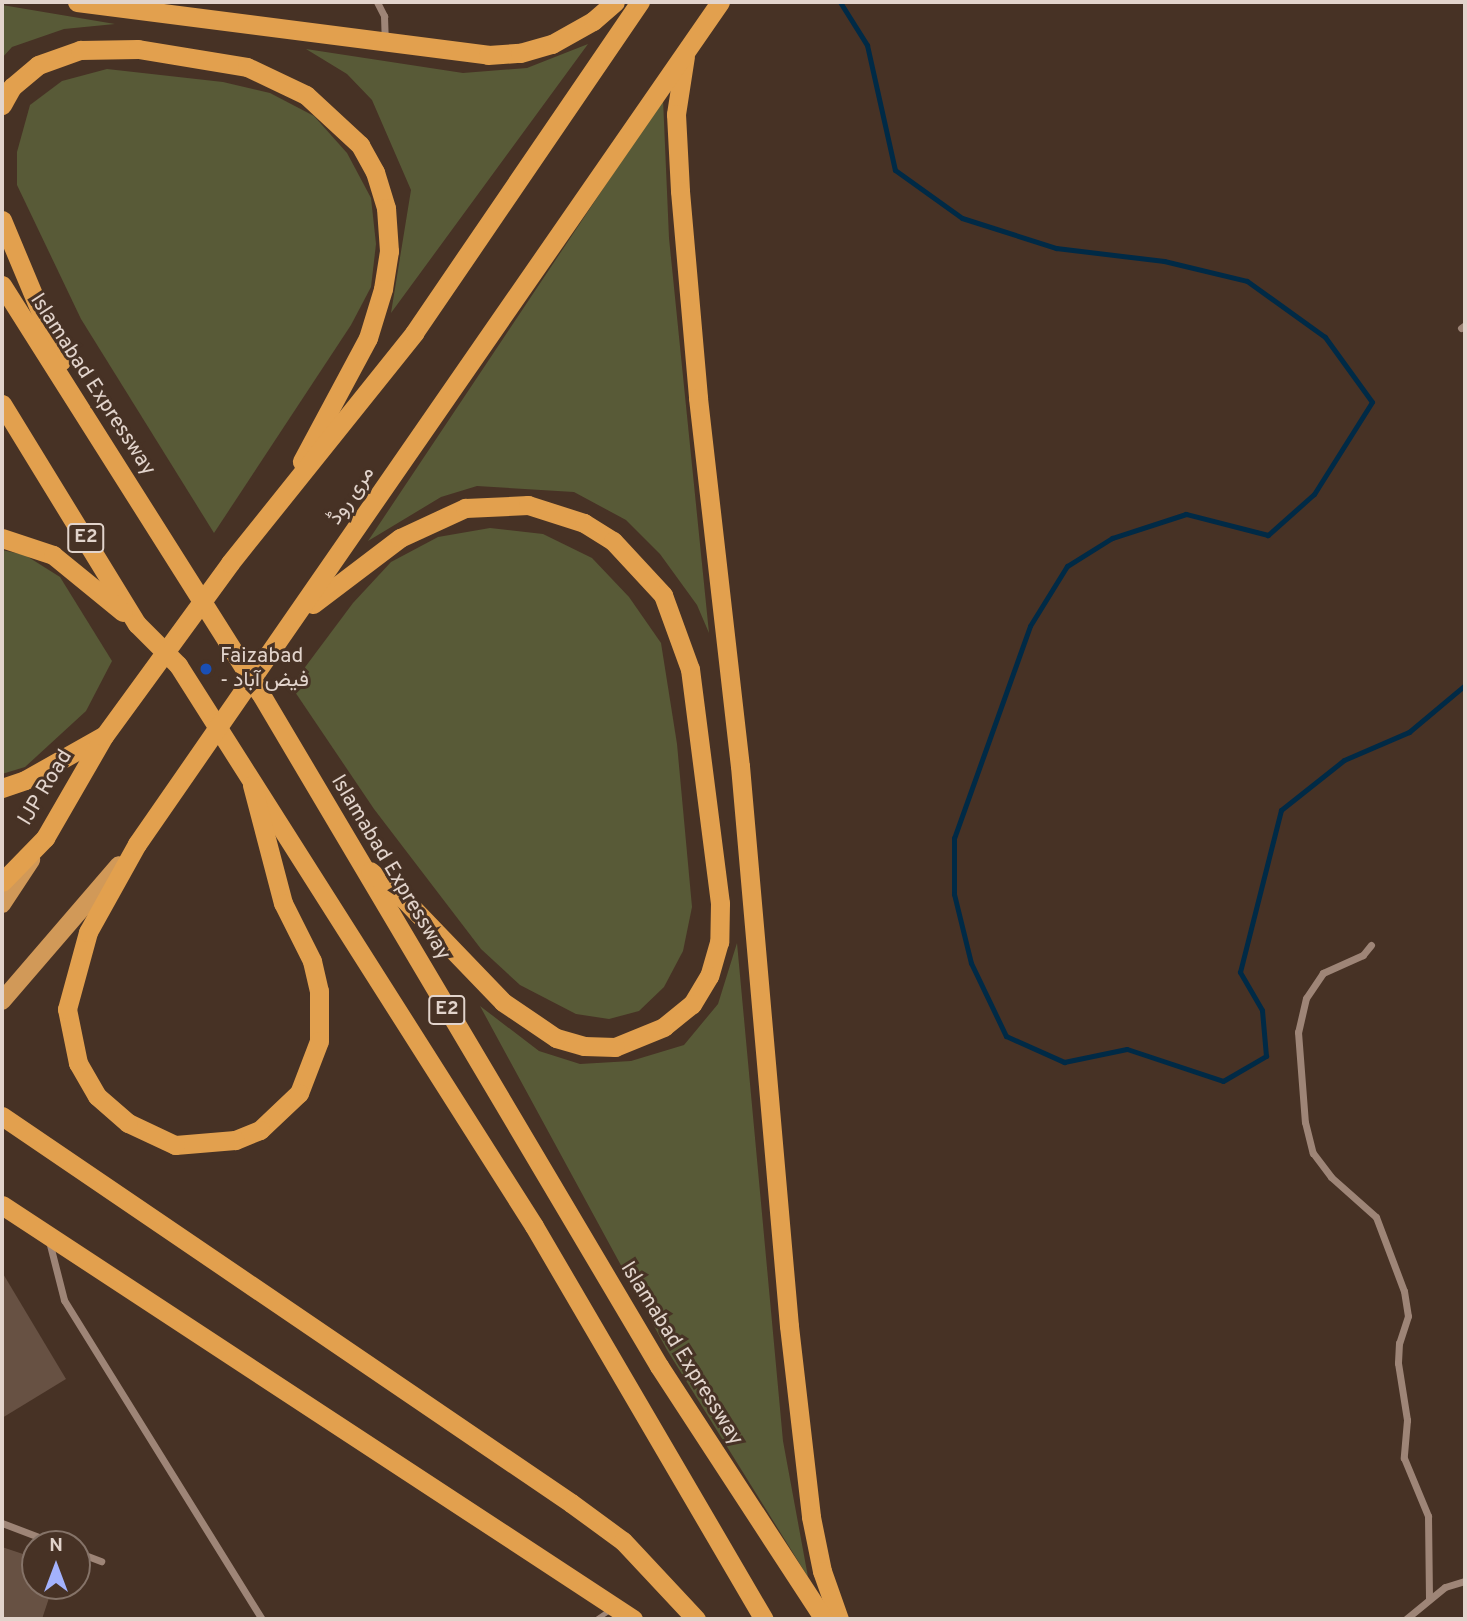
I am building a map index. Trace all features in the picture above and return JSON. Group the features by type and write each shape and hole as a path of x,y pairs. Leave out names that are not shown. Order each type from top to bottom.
{"highway":[{"path":"77,2 384,44 488,55 520,53 552,44 593,21 615,2"},
{"path":"277,508 414,333 640,2"},
{"name":"مری روڈ","path":"137,844 168,805 277,639 298,615 720,2"},
{"path":"2,105 12,87 38,65 80,50 138,49 247,67 306,95 359,145 375,172 386,208 389,251 383,289 368,338 277,508"},
{"path":"685,51 676,114 698,398 740,766 789,1326 811,1517 822,1571 839,1619"},
{"path":"2,220 75,397"},
{"name":"Islamabad Expressway","path":"2,285 259,691 659,1366 824,1619"},
{"name":"E2","path":"2,404 137,624 178,665 534,1226 764,1619"},
{"path":"298,615 400,538 465,508 528,505 584,523 613,541 663,595 690,669 720,903 719,942 709,976 692,1004 664,1027 615,1047 584,1046 556,1038 503,1002 405,901 359,862"},
{"name":"IJP Road","path":"2,882 45,838 104,736 230,563 277,508"},
{"path":"2,538 53,555 137,624"},
{"path":"2,788 26,780 104,736"},
{"path":"137,844 88,932 72,984 67,1009 78,1063 97,1096 148,1136 175,1145 235,1140 260,1130 299,1093 311,1069 320,1017 312,961 283,903 252,785"},
{"path":"2,1115 571,1503 623,1541 696,1619"},
{"path":"2,1205 616,1605 633,1619"}],"main road":[{"path":"2,904 45,838"},
{"name":"مری روڈ","path":"2,1000 137,844"}],"street":[{"path":"377,2 384,16 384,44"},
{"path":"1371,945 1363,956 1323,973 1306,998 1298,1032 1305,1122 1313,1153 1331,1177 1376,1217 1404,1291 1408,1316 1399,1343 1398,1363 1407,1420 1404,1458 1428,1516 1429,1598"},
{"path":"46,1232 64,1300 262,1619"},
{"path":"2,1523 21,1530"},
{"path":"91,1557 101,1561"},
{"path":"1406,1619 1429,1598 1465,1581"}],"lane":[{"path":"596,1619 616,1605"}],"green space":[{"path":"2,5 115,24 64,29 12,47 2,58"},
{"path":"588,44 391,313 411,190 372,100 347,74 306,49 463,73 527,68"},
{"path":"107,69 223,82 270,93 314,116 347,153 371,198 376,244 371,287 351,325 214,533 81,319 17,185 17,152 30,105 62,81"},
{"path":"663,99 669,238 709,633 697,605 660,554 626,520 574,492 477,486 441,497 368,541"},
{"path":"490,528 543,534 592,558 629,597 661,643 677,744 692,907 683,951 664,987 639,1011 609,1019 576,1014 520,985 481,949 374,809 291,686 353,603 391,562 438,537"},
{"path":"2,550 25,555 60,577 112,661 86,711 25,767 2,774"},
{"path":"737,943 783,1441 808,1577 667,1350 480,1006 539,1051 580,1064 631,1061 684,1045 718,1004"}],"building":[{"path":"2,1272 66,1379 2,1418"},
{"path":"2,1547 21,1553 21,1600 48,1600 42,1619 2,1619"}],"waterway":[{"path":"840,2 867,45 895,170 962,218 1056,248 1164,261 1247,281 1325,337 1372,402 1314,494 1268,535 1186,514 1112,538 1067,566 1030,626 954,838 954,894 971,963 1006,1036 1064,1062 1127,1049 1223,1081 1266,1056 1262,1010 1240,972 1281,810 1344,760 1409,732 1465,685"}],"place":[{"name":"Faizabad - فیض آباد","path":"206,669"}]}
